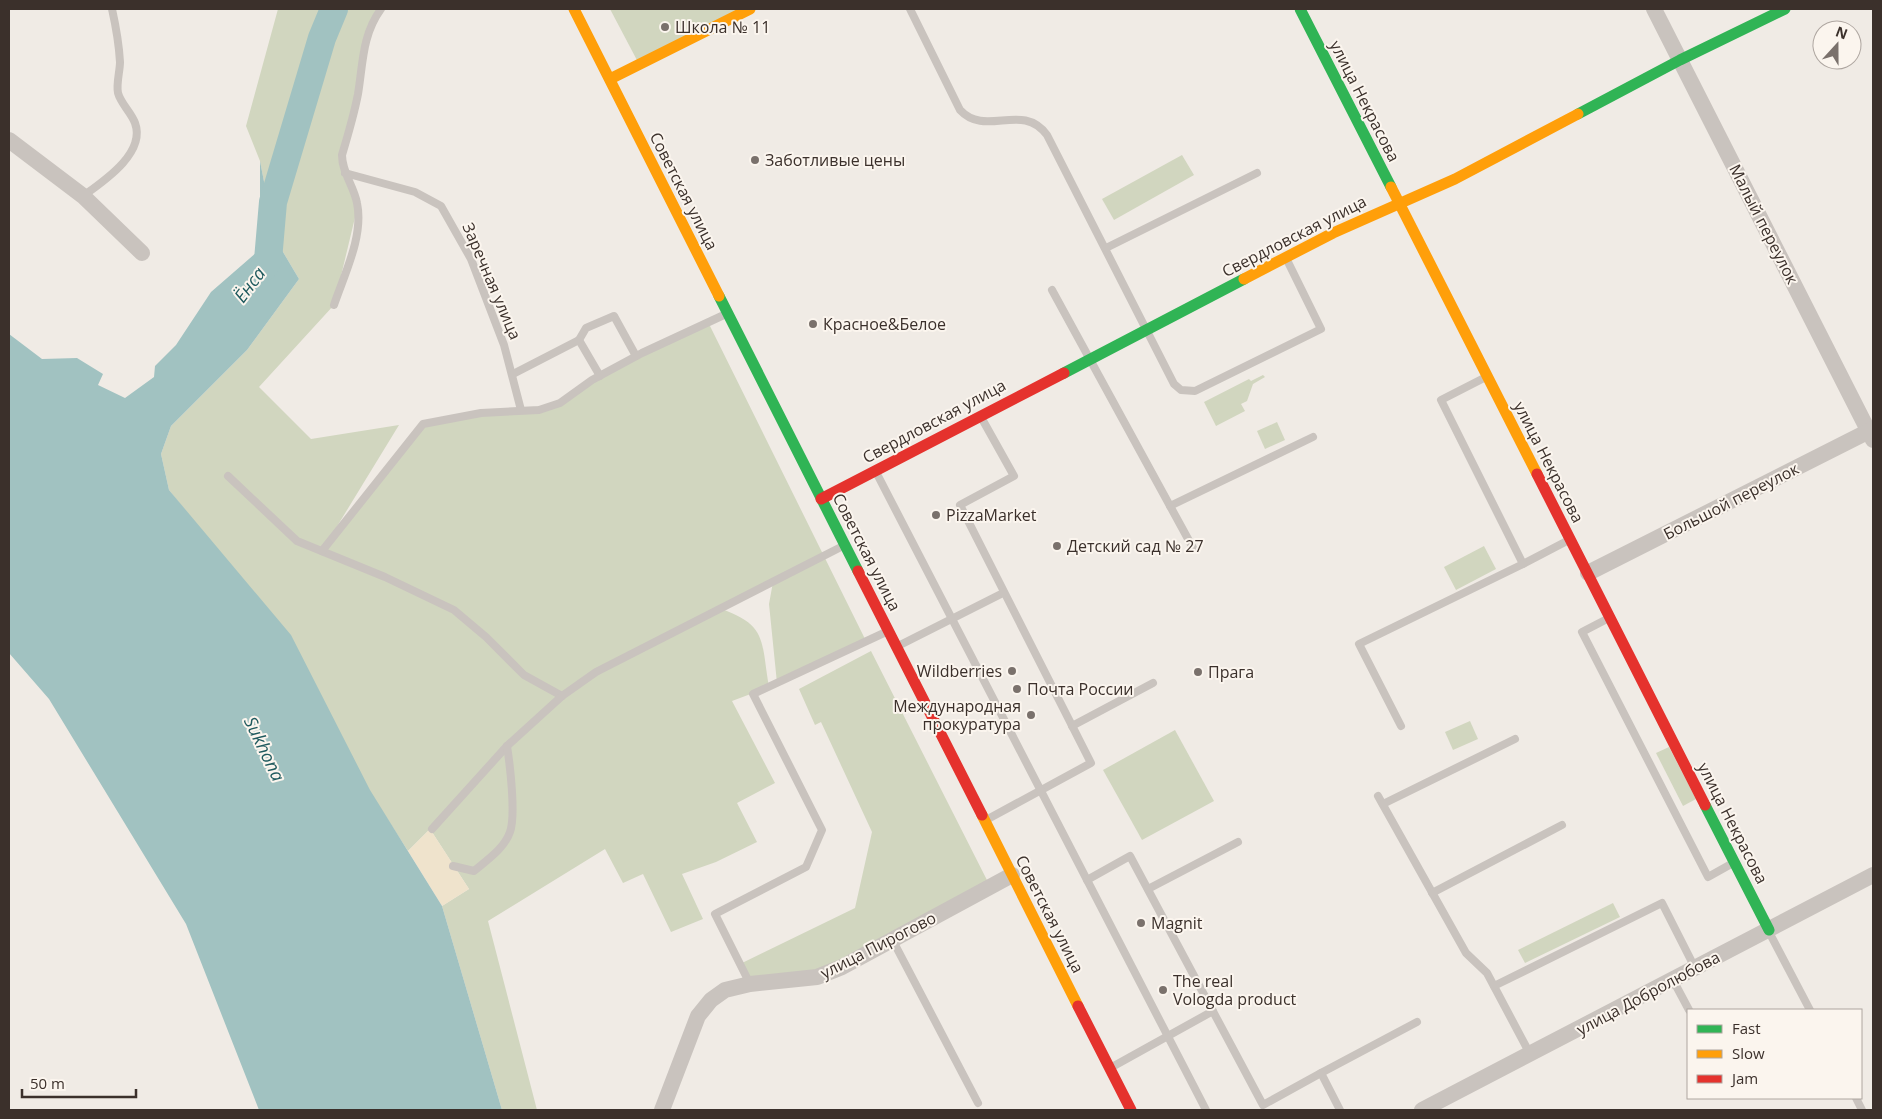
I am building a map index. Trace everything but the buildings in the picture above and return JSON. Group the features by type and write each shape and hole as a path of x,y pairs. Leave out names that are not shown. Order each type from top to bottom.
{"street":[{"name":"Советская улица","path":"574,9 1131,1110"},
{"path":"610,79 750,9"},
{"name":"улица Некрасова","path":"1300,9 1734,862 1744,889 1768,930"},
{"name":"Малый переулок","path":"1654,9 1872,434"},
{"name":"Свердловская улица","path":"821,498 1286,257 1455,178 1680,60 1785,9"},
{"path":"9,140 84,196 97,212 142,253"},
{"name":"Большой переулок","path":"1588,573 1872,434"},
{"name":"улица Пирогово","path":"662,1110 698,1016 711,1000 725,990 750,984 817,977 842,967 1012,875"},
{"name":"улица Добролюбова","path":"1422,1110 1873,876"}],"lane":[{"path":"84,196 105,180 136,144 138,135 134,122 118,92 119,45 112,9"},
{"path":"334,305 354,244 357,225 358,205 354,189 346,173 342,155 358,93 366,39 372,22 381,9"},
{"path":"910,9 960,110 966,117 974,121 988,122 1028,119 1039,124 1106,248 1174,384 1181,390 1195,391 1321,329 1286,257"},
{"name":"Заречная улица","path":"346,173 415,192 441,206 471,259 504,345 521,410"},
{"path":"1106,248 1257,173"},
{"path":"1052,290 1193,548"},
{"path":"322,551 423,424 481,412 539,410 560,403 600,376 636,356 728,313"},
{"path":"513,374 579,340 586,328 614,316 636,356"},
{"path":"579,340 600,376"},
{"path":"1488,376 1441,400 1523,564"},
{"path":"980,416 1014,476 960,505 1091,763 984,820"},
{"path":"1170,506 1313,437"},
{"path":"875,470 1206,1110"},
{"path":"228,476 297,541 454,610 486,637 524,675 562,696"},
{"path":"1401,726 1359,644 1570,539"},
{"path":"432,830 507,746 562,696 596,672 845,545"},
{"path":"896,647 1003,593"},
{"path":"1610,617 1582,632 1708,877 1734,862"},
{"path":"750,984 715,914 806,867 822,830 753,694 888,631"},
{"path":"1072,726 1153,683"},
{"path":"1383,804 1515,739"},
{"path":"453,866 474,871 499,850 510,831 512,780 507,746"},
{"path":"1378,796 1466,953 1487,973 1530,1054"},
{"path":"1432,892 1562,825"},
{"path":"1148,889 1238,842"},
{"path":"1087,880 1130,856 1263,1105 1417,1022"},
{"path":"1494,986 1662,903 1696,968"},
{"path":"1768,930 1809,1009"},
{"path":"892,939 978,1103"},
{"path":"1673,980 1689,1009"},
{"path":"1110,1068 1213,1011"},
{"path":"1321,1073 1340,1110"}],"green space":[{"path":"278,9 381,9 372,22 342,155 358,205 334,305 259,387 311,439 399,425 325,546 423,424 560,403 592,380 708,322 866,641 777,683 769,604 773,582 721,609 747,622 760,637 769,687 732,701 775,783 737,803 757,842 716,862 682,874 703,919 671,932 643,874 623,883 605,849 488,921 537,1110 502,1110 442,906 469,889 430,829 408,851 208,539 169,490 161,454 171,426 247,350 299,279 270,230 273,202 267,197 260,161 246,126"},
{"path":"610,9 749,9 639,64"},
{"path":"1182,155 1194,175 1114,220 1102,199"},
{"path":"1263,375 1265,377 1253,384 1247,401 1241,404 1245,411 1216,426 1204,402 1249,379 1251,381"},
{"path":"1277,422 1285,440 1265,449 1257,431"},
{"path":"1484,546 1496,569 1456,590 1444,567"},
{"path":"871,651 990,886 842,967 750,984 740,964 855,908 872,832 821,722 815,725 799,689"},
{"path":"1470,721 1478,739 1453,750 1445,732"},
{"path":"1175,730 1214,801 1142,840 1103,770"},
{"path":"1669,747 1696,799 1683,806 1656,753"},
{"path":"1613,903 1620,917 1525,963 1518,950"}],"sand":[{"path":"430,829 469,889 442,906 408,851"}],"water":[{"name":"Sukhona","path":"260,161 267,197 273,202 270,230 299,279 247,350 171,426 161,454 169,490 291,635 370,790 442,906 502,1110 259,1110 186,924 49,699 9,653 9,334 42,359 77,358 103,374 98,385 125,398 154,377 155,366 176,345 211,292 257,252 260,239"}],"waterway":[{"name":"Ёнса","path":"264,267 268,260 273,202 322,38 334,9"}],"traffic: fast":[{"path":"1300,9 1391,187"},
{"path":"1578,114 1680,60 1785,9"},
{"path":"1064,373 1244,279"},
{"path":"719,296 858,571"},
{"path":"1705,805 1769,930"}],"traffic: slow":[{"path":"574,9 719,296"},
{"path":"610,79 750,9"},
{"path":"1244,279 1333,233 1455,179 1578,114"},
{"path":"1391,187 1537,474"},
{"path":"982,815 1078,1006"}],"traffic: jam":[{"path":"821,499 1064,373"},
{"path":"1537,474 1705,805"},
{"path":"858,571 982,815"},
{"path":"1078,1006 1131,1110"}],"place":[{"name":"Школа № 11","path":"665,27"},
{"name":"Заботливые цены","path":"755,160"},
{"name":"Красное&Белое","path":"813,324"},
{"name":"PizzaMarket","path":"936,515"},
{"name":"Детский сад № 27","path":"1057,546"},
{"name":"Wildberries","path":"1012,671"},
{"name":"Прага","path":"1198,672"},
{"name":"Почта России","path":"1017,689"},
{"name":"Международная прокуратура","path":"1031,715"},
{"name":"Magnit","path":"1141,923"},
{"name":"The real Vologda product","path":"1163,990"}]}
